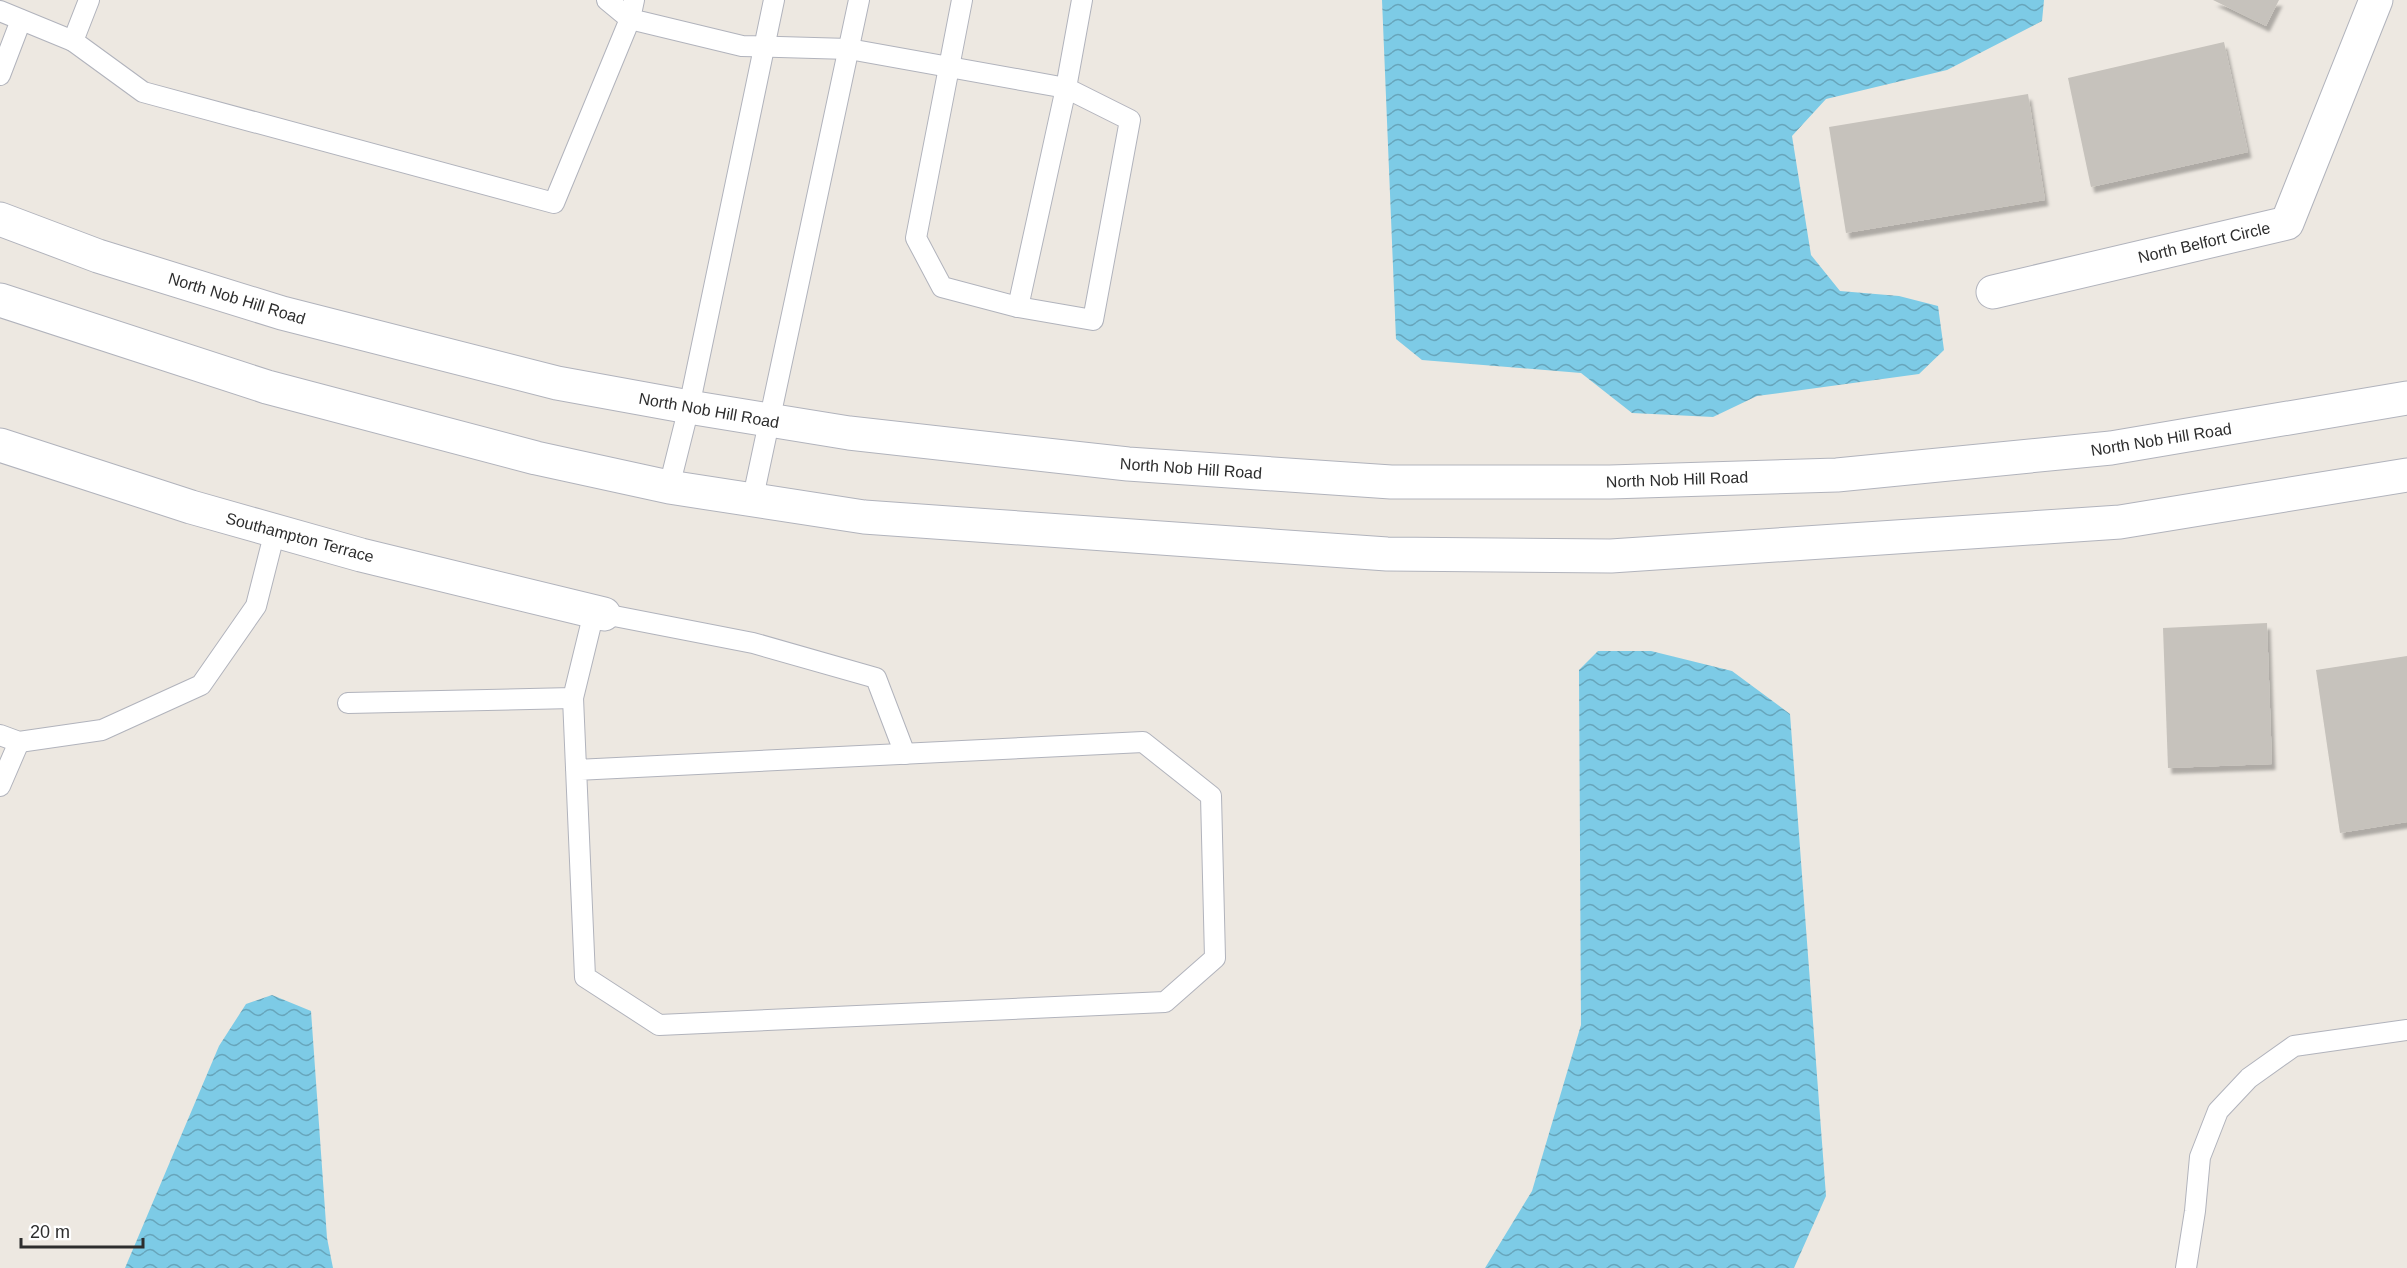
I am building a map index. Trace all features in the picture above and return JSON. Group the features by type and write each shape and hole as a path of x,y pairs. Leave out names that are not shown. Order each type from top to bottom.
{"main road":[{"name":"North Belfort Circle","path":"1993,292 2287,223 2376,0"},
{"name":"North Nob Hill Road","path":"0,219 98,256 282,313 557,383 849,433 1128,464 1391,482 1610,482 1837,475 2111,448 2407,398"},
{"path":"0,300 267,387 536,458 669,487 752,502 864,517 1387,554 1611,556 2120,522 2407,475"},
{"name":"Southampton Terrace","path":"0,445 191,507 275,531 361,555 599,613"}],"lane":[{"path":"73,41 89,0"},
{"path":"607,0 630,20 742,46 849,50 948,68 1066,88 1130,120 1092,320 1018,307 942,287 915,238 948,68 962,0"},
{"path":"0,11 73,41 143,92 554,203 630,20 634,0"},
{"path":"669,487 690,407 774,0"},
{"path":"752,502 859,0"},
{"path":"1018,307 1066,88 1082,0"},
{"path":"0,75 21,20"},
{"path":"0,735 18,742 102,730 201,685 256,606 275,531"},
{"path":"576,770 905,754 1143,742 1211,796 1215,958 1165,1002 659,1025 585,977 576,770 573,698 599,613 753,643 876,678 905,754"},
{"path":"348,703 573,698"},
{"path":"0,786 18,742"},
{"path":"2186,1268 2200,1157 2218,1111 2249,1078 2294,1047 2407,1030"}],"water":[{"path":"1382,0 2044,0 2042,21 1947,70 1826,99 1792,136 1811,255 1840,291 1899,296 1938,306 1944,350 1919,374 1757,396 1713,417 1632,413 1581,373 1422,360 1396,339"},
{"path":"1598,651 1651,651 1732,671 1790,714 1826,1196 1794,1268 1485,1268 1532,1191 1581,1025 1579,670"},
{"path":"272,995 311,1011 327,1238 333,1268 125,1268 219,1046 246,1004"}],"building":[{"path":"2213,0 2279,0 2266,26"},
{"path":"2224,42 2248,152 2091,187 2068,78"},
{"path":"2028,94 2045,200 1846,233 1829,127"},
{"path":"2267,623 2272,764 2168,768 2163,628"},
{"path":"2407,656 2407,822 2340,833 2316,670"}]}
